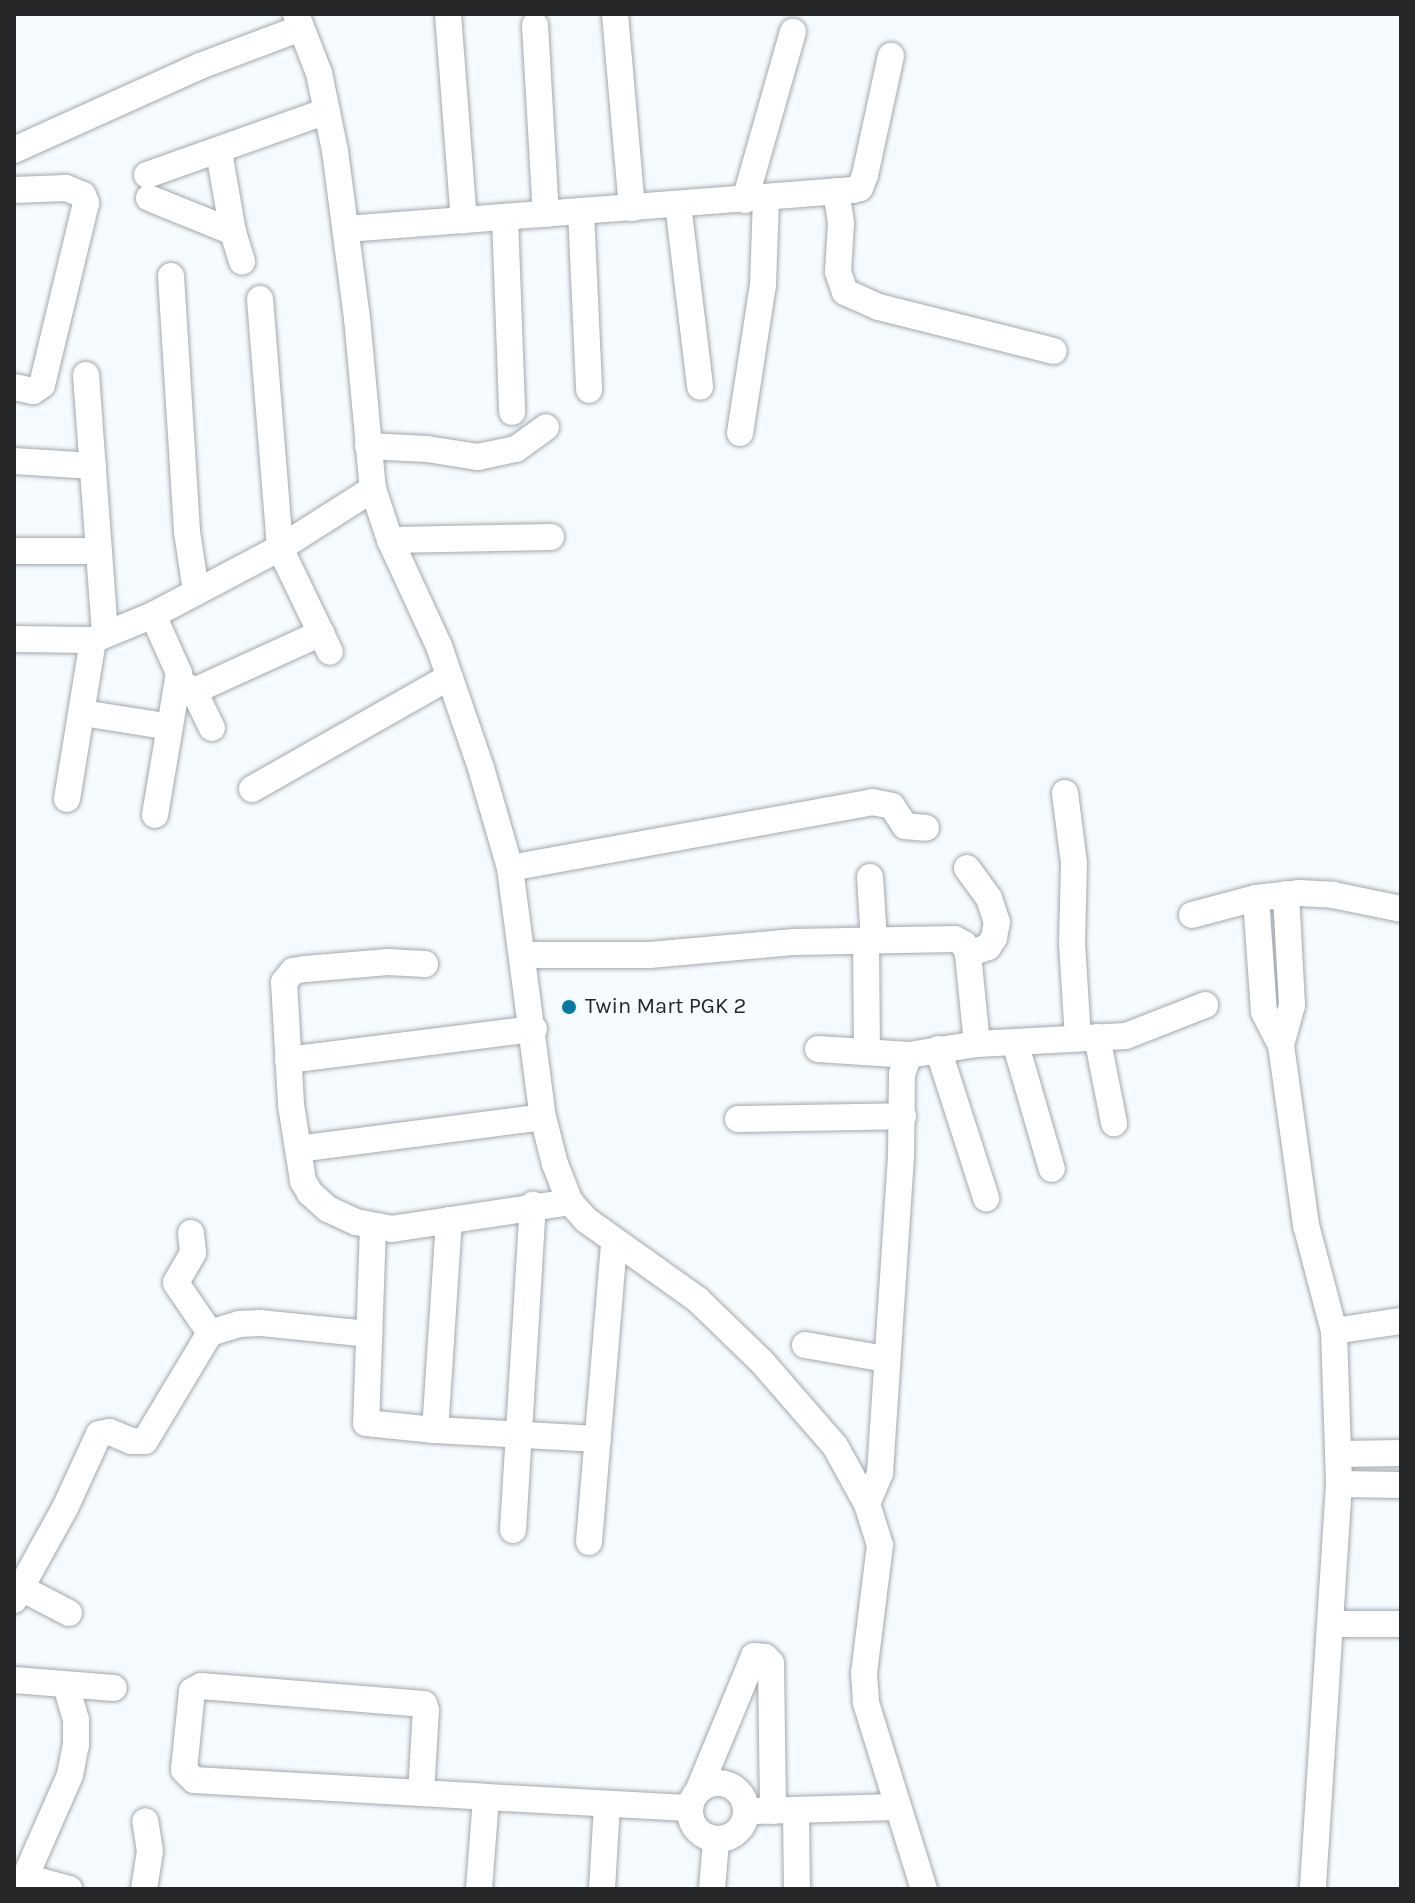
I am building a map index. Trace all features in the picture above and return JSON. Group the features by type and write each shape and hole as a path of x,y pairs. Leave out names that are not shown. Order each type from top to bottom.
{"street":[{"path":"448,14 464,220"},
{"path":"615,14 632,208"},
{"path":"14,150 299,21 319,73 346,229 373,489 390,540 425,611 449,677 481,768 510,868 534,1029 543,1117 555,1164 570,1202 586,1220 698,1300 762,1362 835,1446 867,1504 880,1545 864,1673 866,1703 924,1889"},
{"path":"535,25 546,214"},
{"path":"740,433 763,285 755,199 793,32"},
{"path":"346,229 853,190 863,183 891,56"},
{"path":"233,232 148,187 219,152 327,111"},
{"path":"219,152 233,232 242,262"},
{"path":"14,190 66,188 83,195 86,203 42,385 33,391 14,387"},
{"path":"836,191 841,224 838,272 845,292 879,307 1054,351"},
{"path":"678,204 700,387"},
{"path":"581,211 589,390"},
{"path":"505,217 512,412"},
{"path":"171,276 187,532 196,591"},
{"path":"187,686 326,643 280,548 260,299"},
{"path":"67,799 99,636 99,551 86,375"},
{"path":"368,446 427,449 478,457 516,449 546,427"},
{"path":"14,461 93,466"},
{"path":"14,639 99,636 153,615 280,548 373,489"},
{"path":"390,540 551,537"},
{"path":"14,551 99,551"},
{"path":"153,615 187,686 212,728"},
{"path":"252,789 449,677"},
{"path":"155,815 170,727 187,686"},
{"path":"83,713 170,727"},
{"path":"1065,793 1074,863 1072,943 1087,1038 1114,1123"},
{"path":"510,868 872,802 892,806 905,826 926,828"},
{"path":"967,868 989,898 997,922 994,938 988,947 968,954"},
{"path":"867,1051 870,877"},
{"path":"1281,1045 1292,1005 1286,894"},
{"path":"1192,915 1256,898 1286,894 1333,895 1401,909"},
{"path":"1256,898 1264,1012 1281,1045 1306,1225 1334,1331 1339,1484 1333,1624 1313,1889"},
{"path":"524,955 650,955 794,942 955,939 964,944 968,954 977,1044"},
{"path":"425,964 388,962 293,971 283,989 303,1181 317,1202 373,1227 392,1229 533,1205 570,1202"},
{"path":"818,1049 909,1055 977,1044 1136,1033 1205,1005"},
{"path":"288,1060 534,1029"},
{"path":"1015,1042 1052,1169"},
{"path":"938,1049 986,1198"},
{"path":"867,1504 880,1473 903,1116 902,1074 909,1055"},
{"path":"738,1119 903,1116"},
{"path":"298,1149 543,1117"},
{"path":"513,1530 533,1205"},
{"path":"435,1430 449,1220"},
{"path":"373,1227 366,1423 598,1439"},
{"path":"191,1233 193,1253 176,1283 210,1333"},
{"path":"589,1542 614,1242"},
{"path":"1334,1331 1401,1321"},
{"path":"69,1613 19,1582 99,1434 110,1432 131,1441 145,1441 210,1333 226,1326 260,1323 369,1334"},
{"path":"805,1345 886,1359"},
{"path":"1340,1454 1401,1453"},
{"path":"1339,1484 1401,1485"},
{"path":"1333,1624 1401,1624"},
{"path":"797,1889 772,1811 771,1663 765,1657 754,1656 694,1798 695,1830 716,1841 738,1833 772,1811 896,1807"},
{"path":"14,1680 114,1688"},
{"path":"66,1685 76,1720 76,1745 70,1775 22,1883 69,1889"},
{"path":"421,1793 424,1704 201,1686 192,1691 184,1770 194,1780 607,1804 694,1798 720,1782 772,1811"},
{"path":"479,1889 486,1797"},
{"path":"602,1889 607,1804"},
{"path":"144,1889 150,1851 145,1821"},
{"path":"712,1889 716,1841"}],"place":[{"name":"Twin Mart PGK 2","path":"569,1007"}]}
